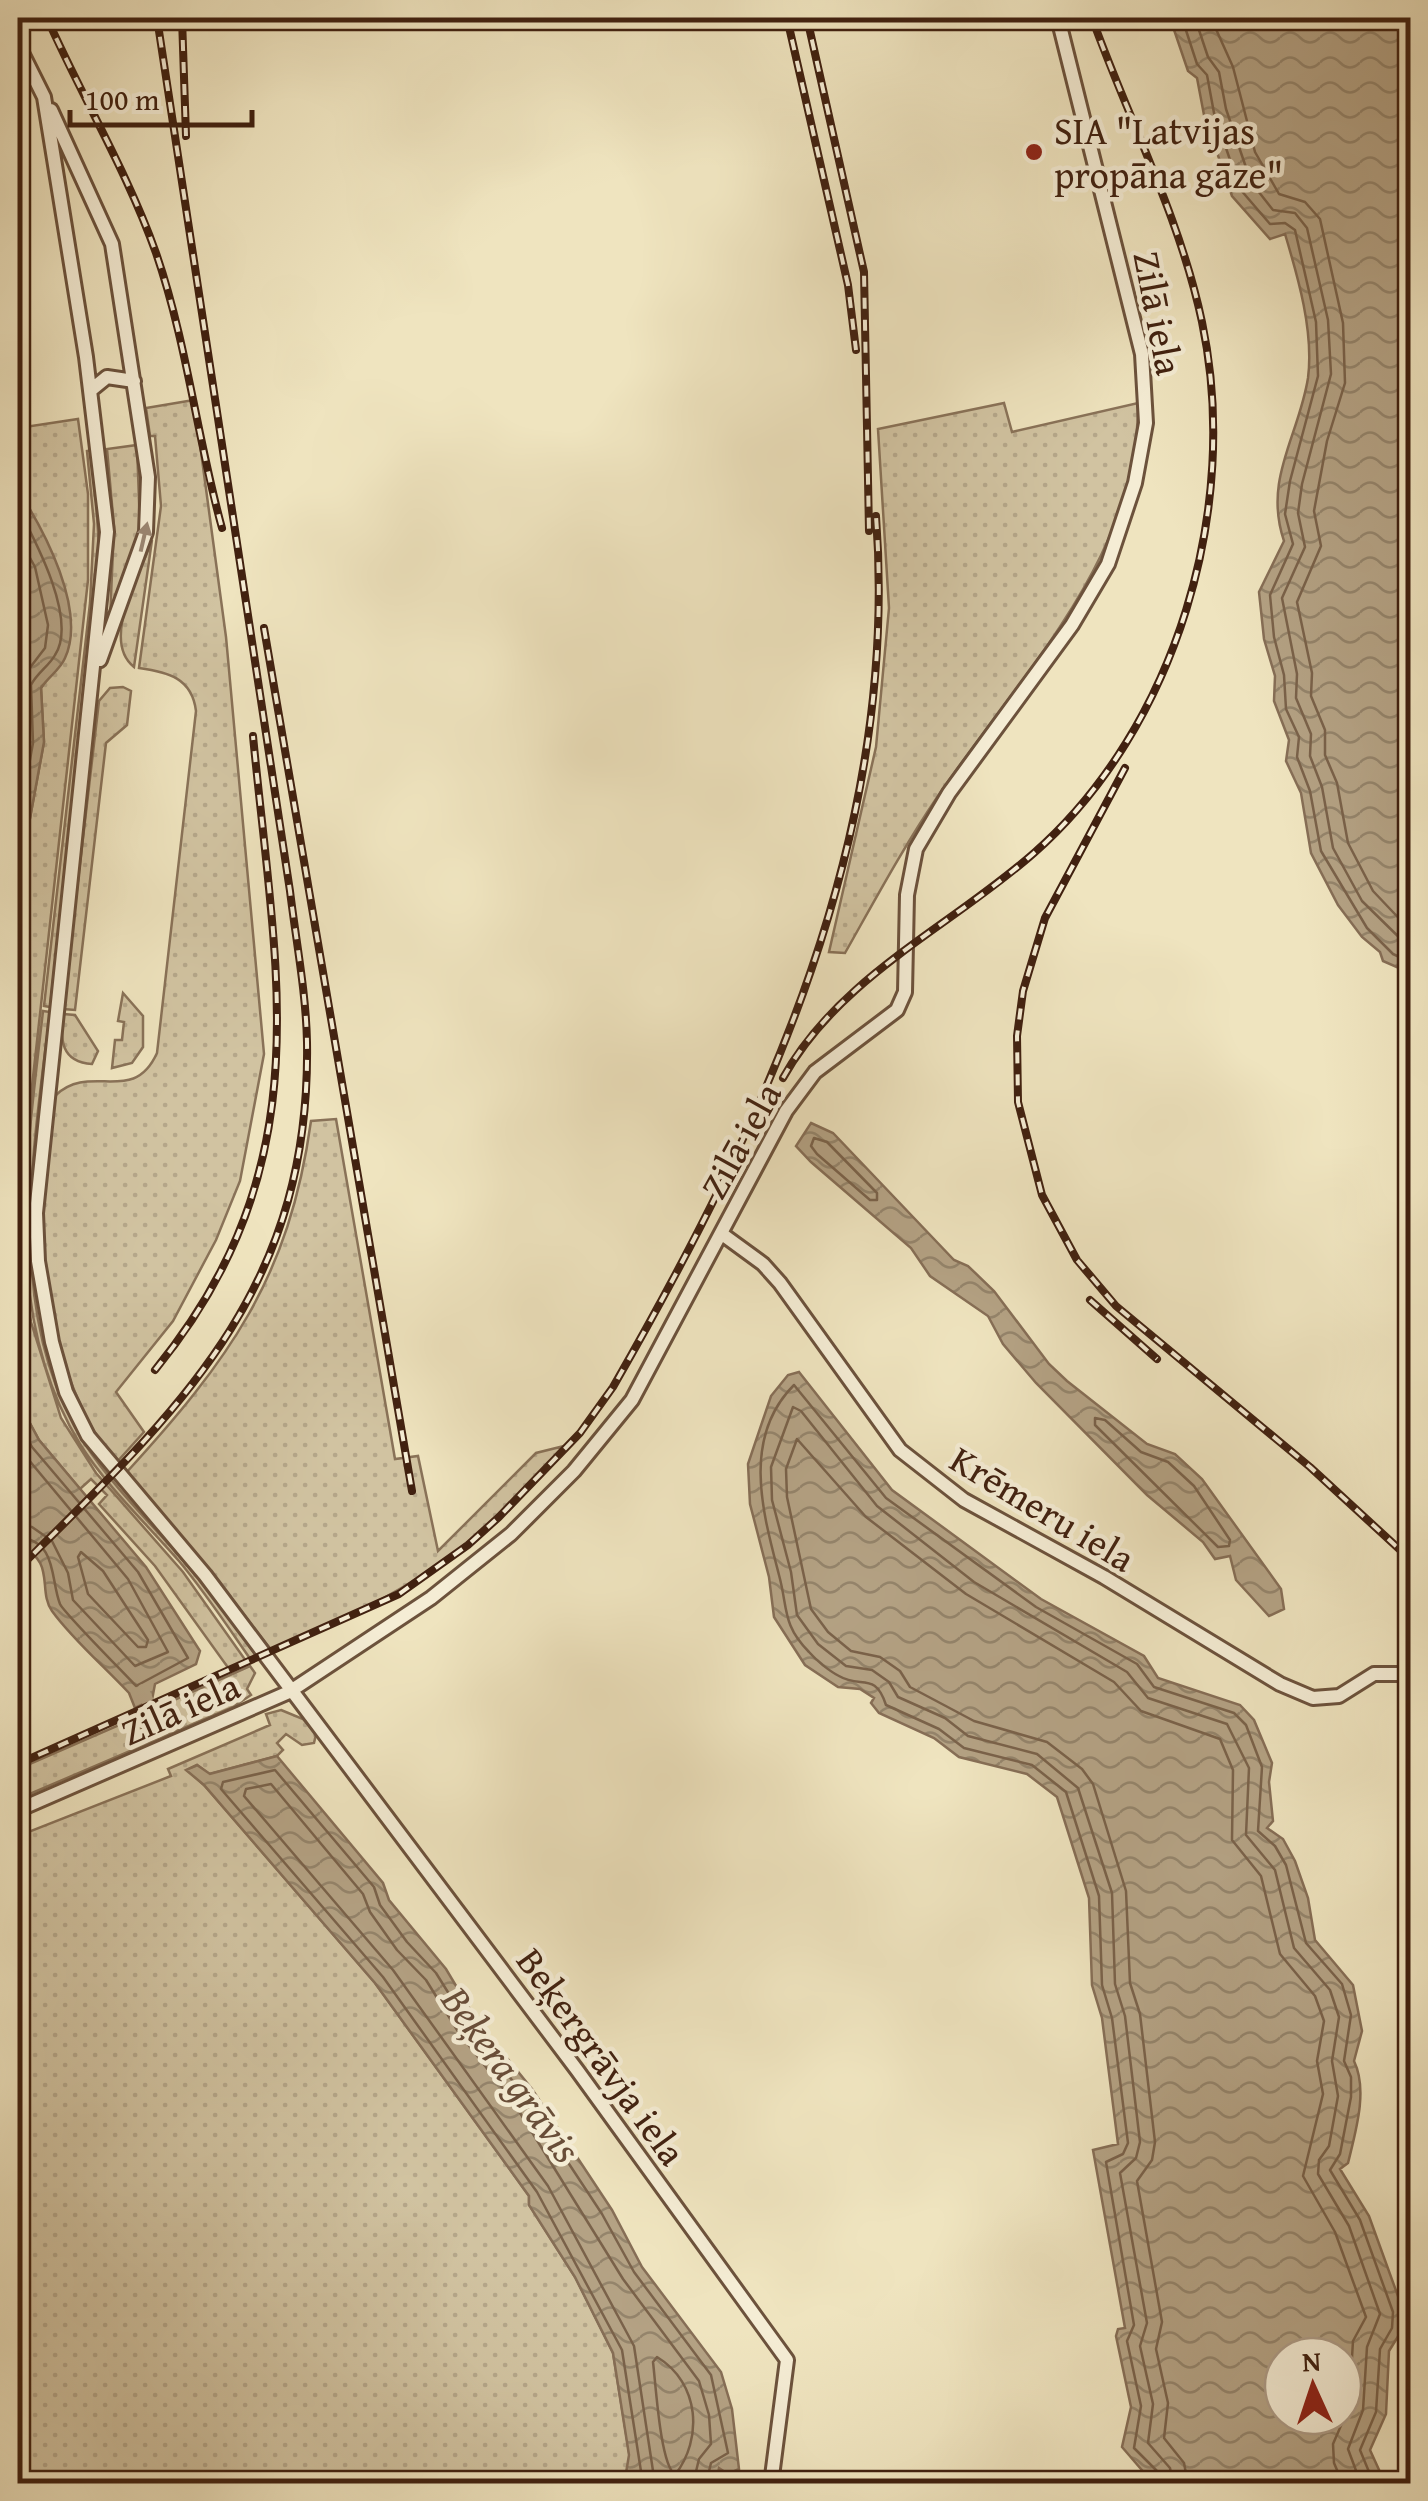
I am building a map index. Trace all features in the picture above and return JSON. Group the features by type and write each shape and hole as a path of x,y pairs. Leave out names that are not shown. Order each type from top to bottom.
{"street":[{"name":"Zilā iela","path":"18,1810 289,1692 431,1598 548,1500 632,1400 786,1111 816,1072 897,1010 906,992 906,895 916,849 949,793 1072,625 1108,564 1128,513 1146,422 1142,354 1058,18"},
{"path":"18,45 102,219 126,322 148,477 146,532 95,677"},
{"path":"44,98 82,328 107,532 95,677"},
{"path":"91,390 107,378 134,381"},
{"name":"Beķergrāvja iela","path":"95,677 36,1213 38,1261 52,1342 66,1392 94,1446 205,1574 289,1692 578,2070 787,2360 771,2484"},
{"name":"Krēmeru iela","path":"722,1234 763,1264 780,1282 900,1450 964,1500 1104,1577 1280,1684 1313,1698 1339,1696 1374,1674 1410,1674"}],"shaded area":[{"path":"194,400 226,637 264,1054 240,1181 216,1240 173,1321 116,1392 144,1432 116,1463 91,1426 71,1383 56,1336 46,1287 41,1186 56,1095 83,1082 136,1077 147,1069 157,1053 196,711 184,684 160,672 139,668 161,506 155,436 150,436 146,408"},
{"path":"1004,403 1012,432 1138,403 1133,460 1119,513 1097,564 1069,613 925,815 845,953 829,952 876,747 889,608 878,429"},
{"path":"78,419 88,494 88,580 18,1213 18,859 22,837 28,829 44,742 41,688 68,648 71,620 29,508 18,490 18,428"},
{"path":"137,445 140,528 110,619 114,527 107,449"},
{"path":"93,450 100,563 50,1007 44,1006 90,603 94,524 87,451"},
{"path":"152,540 134,667 125,655 122,624"},
{"path":"110,688 131,691 127,725 106,743 75,1010 63,1009 99,701"},
{"path":"123,993 143,1016 143,1047 132,1063 112,1068 115,1040 122,1040 124,1022 118,1021"},
{"path":"43,1011 50,1012 37,1121 30,1233 33,1288 43,1342 59,1394 97,1461 210,1593 257,1657 251,1660 189,1573 114,1490 80,1444 55,1394 38,1342 29,1288 26,1233 31,1121"},
{"path":"63,1014 75,1015 98,1051 92,1064 68,1054 62,1032"},
{"path":"336,1119 395,1459 418,1456 438,1551 536,1453 564,1446 492,1521 444,1561 373,1604 272,1651 207,1567 125,1474 195,1393 249,1314 287,1227 311,1121"},
{"path":"18,1229 31,1322 61,1418 96,1473 183,1572 246,1661 229,1669 155,1566 99,1504 107,1495 91,1479 80,1489 39,1440 18,1401"},
{"path":"250,1666 255,1673 247,1689 251,1695 233,1707 18,1799 18,1769 135,1718 142,1730 173,1716 165,1704"},
{"path":"281,1710 303,1719 316,1734 314,1743 302,1745 286,1734 277,1743 283,1750 277,1756 209,1774 197,1765 187,1770 375,1983 529,2196 529,2205 575,2277 613,2353 634,2483 33,2484 18,2459 18,1836 171,1776 168,1769 270,1725 266,1714"}],"water":[{"path":"1170,18 1410,18 1410,1022 1406,971 1383,961 1380,952 1362,937 1338,905 1311,853 1301,793 1286,761 1289,740 1274,701 1275,676 1264,639 1259,592 1284,541 1279,519 1280,477 1308,378 1309,342 1300,286 1285,234 1270,239 1232,196 1204,115 1197,78 1188,71"},
{"path":"18,490 60,571 71,617 65,658 41,688 44,742 28,829 22,837 18,859"},
{"path":"811,1123 833,1133 954,1260 968,1266 994,1291 1049,1364 1067,1381 1147,1444 1175,1454 1202,1479 1281,1589 1284,1609 1269,1616 1236,1580 1230,1556 1215,1559 1203,1542 1147,1495 1036,1383 1003,1344 988,1316 930,1276 911,1248 811,1162 796,1146"},
{"path":"799,1372 892,1490 1041,1599 1144,1656 1158,1678 1240,1705 1254,1720 1272,1763 1269,1782 1273,1821 1267,1828 1283,1839 1295,1861 1308,1898 1315,1940 1353,1985 1362,2031 1354,2061 1360,2085 1359,2110 1348,2163 1340,2169 1369,2216 1403,2310 1402,2330 1389,2351 1386,2414 1370,2450 1385,2483 1153,2483 1122,2447 1131,2407 1116,2336 1118,2329 1125,2328 1093,2150 1118,2144 1102,2018 1092,1985 1089,1898 1057,1797 1027,1774 959,1757 934,1738 879,1713 871,1703 874,1698 860,1689 838,1687 805,1665 774,1617 769,1577 750,1504 748,1464 771,1396 788,1375"},
{"path":"18,1401 39,1440 146,1567 200,1651 196,1664 155,1684 152,1700 135,1708 129,1693 52,1611 38,1559 18,1546"},
{"path":"277,1756 383,1883 389,1900 446,1969 477,2021 532,2089 612,2210 642,2267 721,2372 732,2409 739,2469 728,2474 719,2468 716,2484 634,2483 626,2473 629,2455 613,2353 575,2277 529,2205 529,2196 375,1983 204,1785 186,1770 197,1765 210,1774"}],"waterway":[{"name":"Beķera grāvis","path":"143,1690 156,1721"}],"railway":[{"path":"47,18 132,193 156,253 176,321 222,528"},
{"path":"18,1569 132,1454 182,1397 225,1338 260,1276 286,1206 302,1129 305,1004 157,18"},
{"path":"182,18 186,136"},
{"path":"787,18 848,285 856,350"},
{"path":"807,18 864,272 869,531"},
{"path":"783,1078 834,1010 898,955 1034,853 1084,802 1126,743 1160,678 1186,610 1204,538 1212,465 1212,393 1202,322 1181,244 1092,18"},
{"path":"18,1764 399,1594 468,1545 499,1517 580,1433 613,1387 722,1182 770,1077 811,970 844,860 867,748 878,633 876,516"},
{"path":"264,628 412,1491"},
{"path":"155,1370 208,1293 244,1218 266,1142 276,1066 276,988 253,736"},
{"path":"1125,768 1045,918 1023,991 1017,1036 1018,1102 1042,1195 1077,1260 1116,1306 1310,1467 1410,1559"},
{"path":"1090,1300 1157,1359"}],"place":[{"name":"SIA \"Latvijas propāna gāze\"","path":"1034,152"}]}
